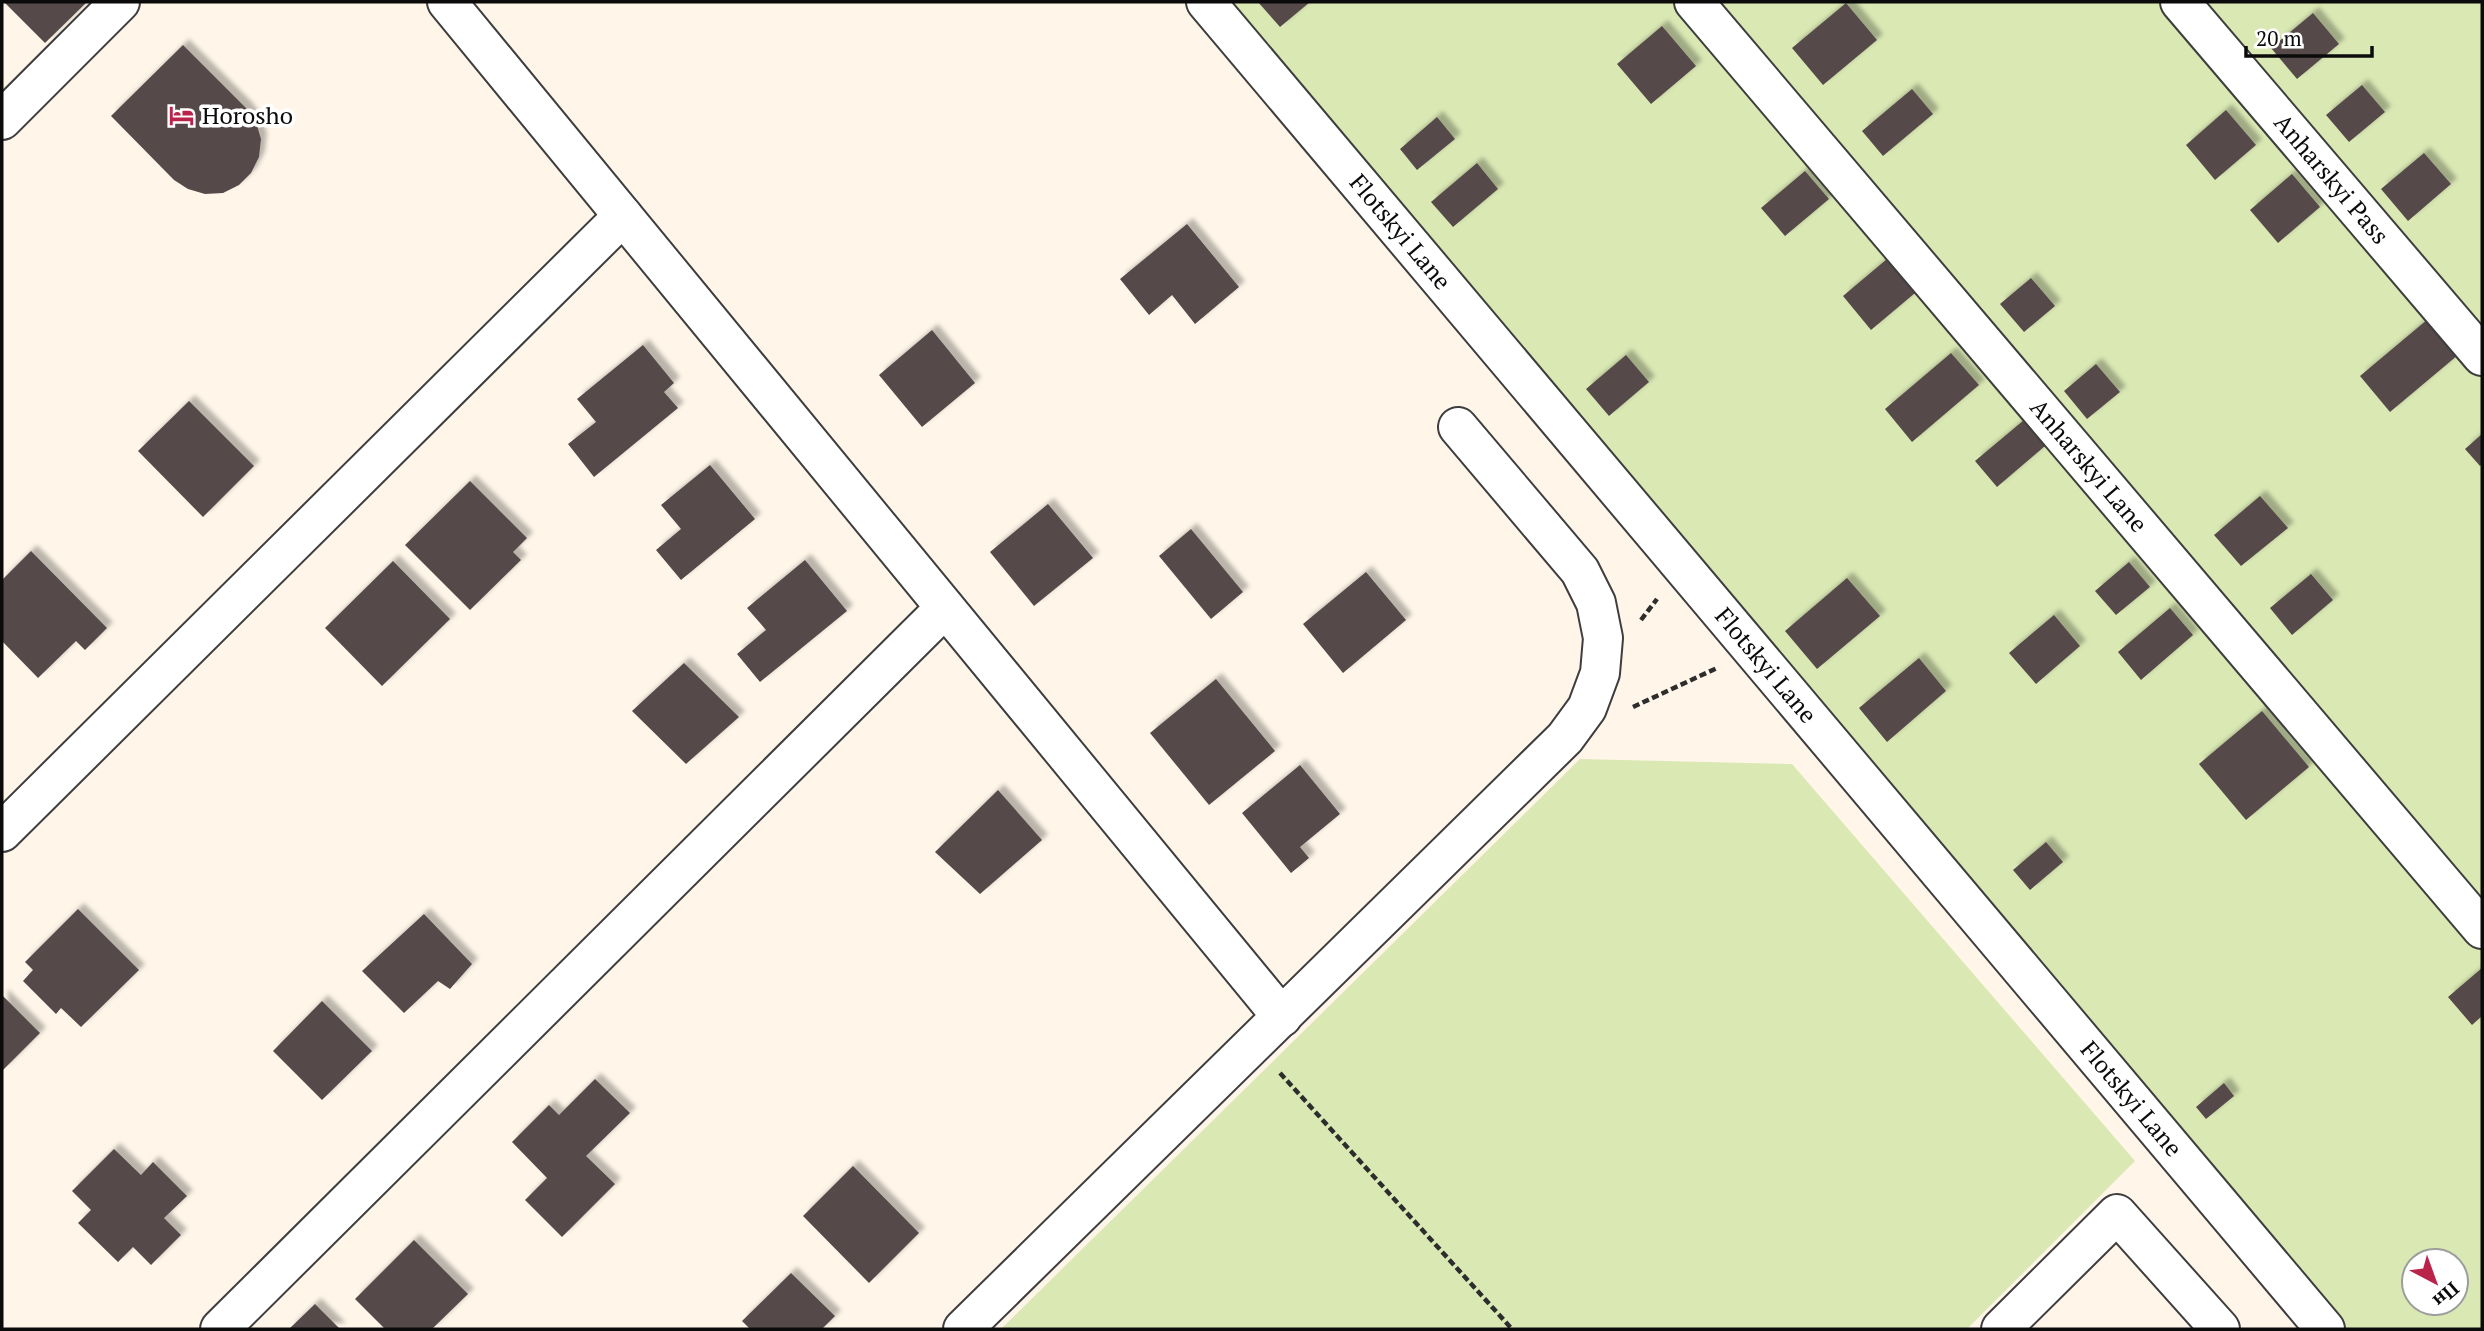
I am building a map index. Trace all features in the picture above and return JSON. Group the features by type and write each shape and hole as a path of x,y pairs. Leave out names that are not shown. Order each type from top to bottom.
{"lane":[{"path":"2,120 120,2"},
{"path":"447,2 1282,1017"},
{"name":"Flotskyi Lane","path":"1206,2 2325,1329"},
{"name":"Anharskyi Lane","path":"1694,2 2482,929"},
{"name":"Anharskyi Pass","path":"2180,2 2482,356"},
{"path":"2,832 623,216"},
{"path":"963,1329 1565,738 1587,708 1600,673 1603,638 1596,603 1580,571 1458,427"},
{"path":"220,1329 945,608"},
{"path":"2001,1329 2117,1214 2220,1329"}],"path":[{"path":"1628,709 1754,651"},
{"path":"1254,1044 1512,1329"}],"green space":[{"path":"1206,2 2482,2 2482,1329 2325,1329"},
{"path":"1580,759 1792,764 2135,1161 1967,1329 1001,1329"}],"building":[{"path":"4,2 87,2 45,43"},
{"path":"1258,2 1310,2 1280,27"},
{"path":"1846,3 1877,40 1823,85 1792,48"},
{"path":"2313,13 2339,44 2297,79 2271,48"},
{"path":"1662,26 1696,66 1651,104 1617,64"},
{"path":"183,45 246,108 256,122 261,139 259,157 251,173 239,185 223,193 205,194 188,189 174,180 111,116"},
{"path":"2362,85 2385,112 2349,142 2326,115"},
{"path":"1912,89 1933,114 1883,156 1862,131"},
{"path":"2226,110 2256,145 2215,180 2186,145"},
{"path":"1437,117 1455,139 1417,170 1400,149"},
{"path":"2424,153 2451,184 2408,221 2381,189"},
{"path":"1477,163 1498,189 1453,227 1431,202"},
{"path":"1805,171 1829,199 1785,236 1761,208"},
{"path":"2292,174 2320,207 2278,243 2250,210"},
{"path":"1187,224 1239,287 1195,324 1172,295 1149,315 1120,279"},
{"path":"1887,259 1915,293 1871,330 1843,296"},
{"path":"2031,278 2055,306 2024,332 2000,304"},
{"path":"2428,319 2458,355 2390,412 2360,376"},
{"path":"932,330 975,383 922,427 879,375"},
{"path":"643,345 674,383 664,392 678,408 594,477 568,444 596,422 577,399"},
{"path":"1951,353 1979,385 1912,442 1885,409"},
{"path":"1626,355 1649,382 1609,416 1586,389"},
{"path":"2096,364 2120,392 2087,419 2064,391"},
{"path":"189,401 254,466 203,517 138,451"},
{"path":"2024,420 2045,446 1997,487 1975,461"},
{"path":"2482,434 2482,464 2480,466 2465,449"},
{"path":"710,465 755,519 681,580 656,550 681,529 661,505"},
{"path":"470,481 527,538 513,552 521,560 470,610 405,545"},
{"path":"2260,496 2288,528 2241,566 2214,535"},
{"path":"1048,504 1093,558 1034,606 990,552"},
{"path":"1191,529 1243,592 1211,619 1159,556"},
{"path":"31,551 107,628 85,650 76,641 38,678 2,641 2,580"},
{"path":"805,560 847,611 760,682 737,654 766,630 747,608"},
{"path":"393,561 450,619 382,686 325,628"},
{"path":"2129,562 2150,587 2116,615 2095,591"},
{"path":"1366,572 1406,620 1343,673 1303,624"},
{"path":"2311,574 2333,600 2292,635 2270,608"},
{"path":"1847,578 1880,616 1817,669 1785,631"},
{"path":"2170,608 2193,635 2141,680 2118,652"},
{"path":"2054,615 2080,646 2036,684 2009,653"},
{"path":"1919,658 1946,691 1887,742 1859,708"},
{"path":"684,663 739,717 686,764 632,711"},
{"path":"1216,679 1275,751 1209,805 1150,733"},
{"path":"2262,711 2309,767 2246,820 2199,764"},
{"path":"1300,765 1340,814 1300,847 1309,858 1291,873 1242,813"},
{"path":"998,790 1042,840 980,894 935,852"},
{"path":"2046,842 2063,862 2030,890 2013,870"},
{"path":"78,909 139,970 81,1027 61,1008 56,1014 23,981 33,970 25,962"},
{"path":"424,914 472,964 450,989 438,981 404,1013 362,971"},
{"path":"2482,968 2482,1016 2472,1025 2448,997"},
{"path":"2,995 40,1033 2,1071"},
{"path":"322,1001 372,1051 322,1100 273,1051"},
{"path":"595,1079 630,1113 586,1156 615,1184 562,1237 525,1200 547,1178 512,1142 549,1105 559,1115"},
{"path":"2224,1083 2234,1096 2206,1119 2196,1107"},
{"path":"114,1149 141,1175 153,1162 187,1196 164,1218 181,1235 151,1265 133,1247 118,1262 78,1223 91,1210 72,1191"},
{"path":"853,1166 919,1233 869,1283 803,1216"},
{"path":"414,1240 468,1294 432,1329 385,1329 355,1299"},
{"path":"791,1273 835,1316 822,1329 750,1329 742,1321"},
{"path":"315,1304 340,1329 289,1329"}],"place":[{"name":"Horosho","path":"182,116"}]}
